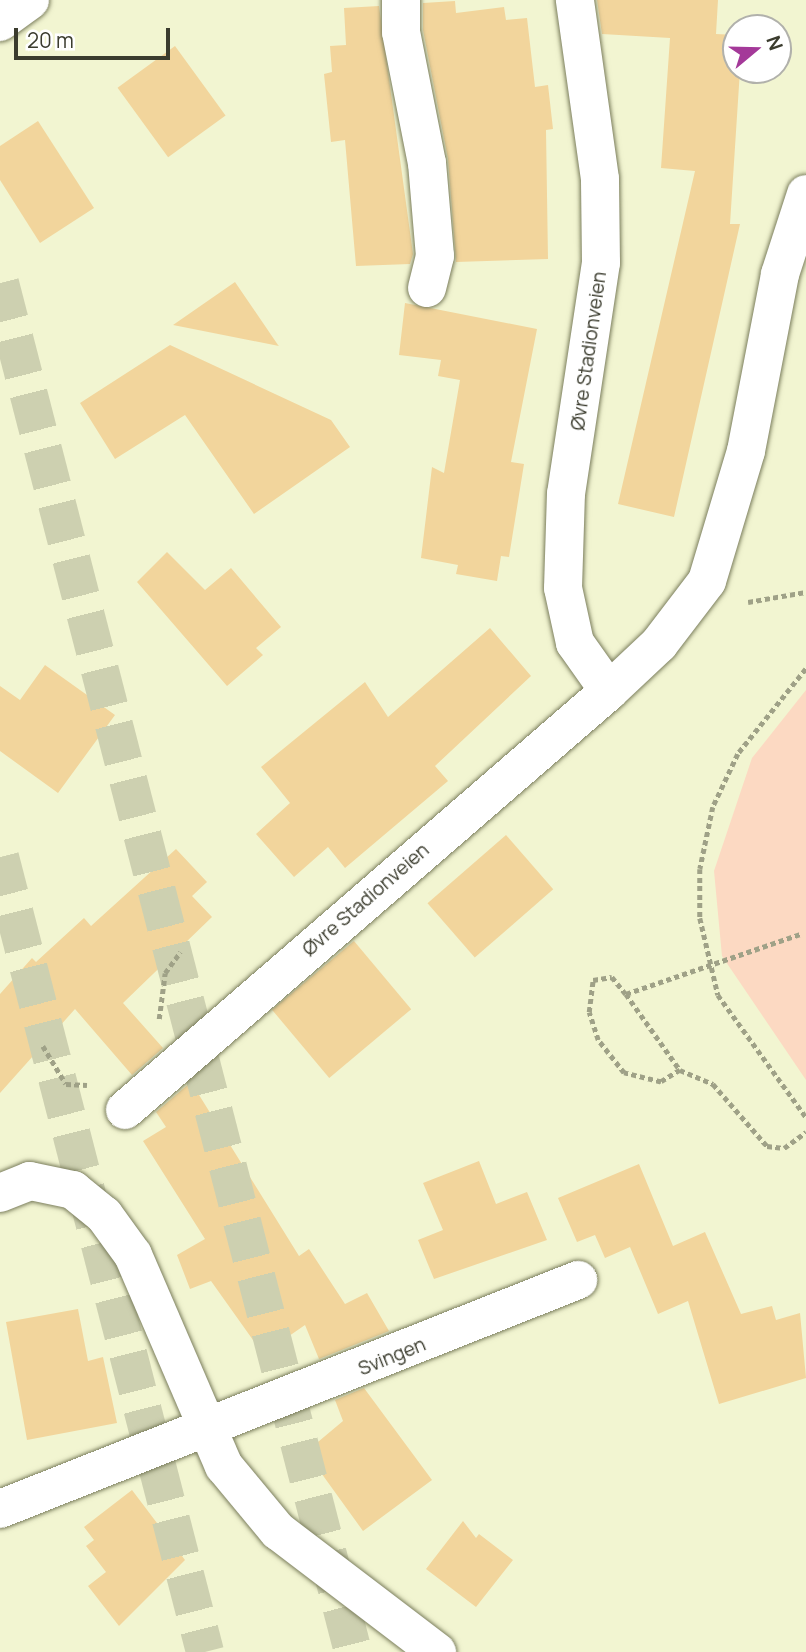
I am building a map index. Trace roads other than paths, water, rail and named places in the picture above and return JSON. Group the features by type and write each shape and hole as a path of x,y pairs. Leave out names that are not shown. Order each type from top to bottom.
{"street":[{"path":"0,22 30,0"},
{"path":"401,0 401,32 429,190 435,256 427,288"},
{"name":"Øvre Stadionveien","path":"575,0 600,179 601,263 566,494 562,589 575,643 609,691"},
{"name":"Øvre Stadionveien","path":"125,1111 609,691 659,644 707,581 746,451 780,274 806,194"},
{"path":"0,1193 30,1181 73,1190 104,1215 132,1255 205,1433 278,1531 437,1652"},
{"name":"Svingen","path":"0,1509 94,1467 205,1433 578,1280"}],"tunnel":[{"path":"0,283 353,1652"},
{"path":"0,857 205,1652"}]}
